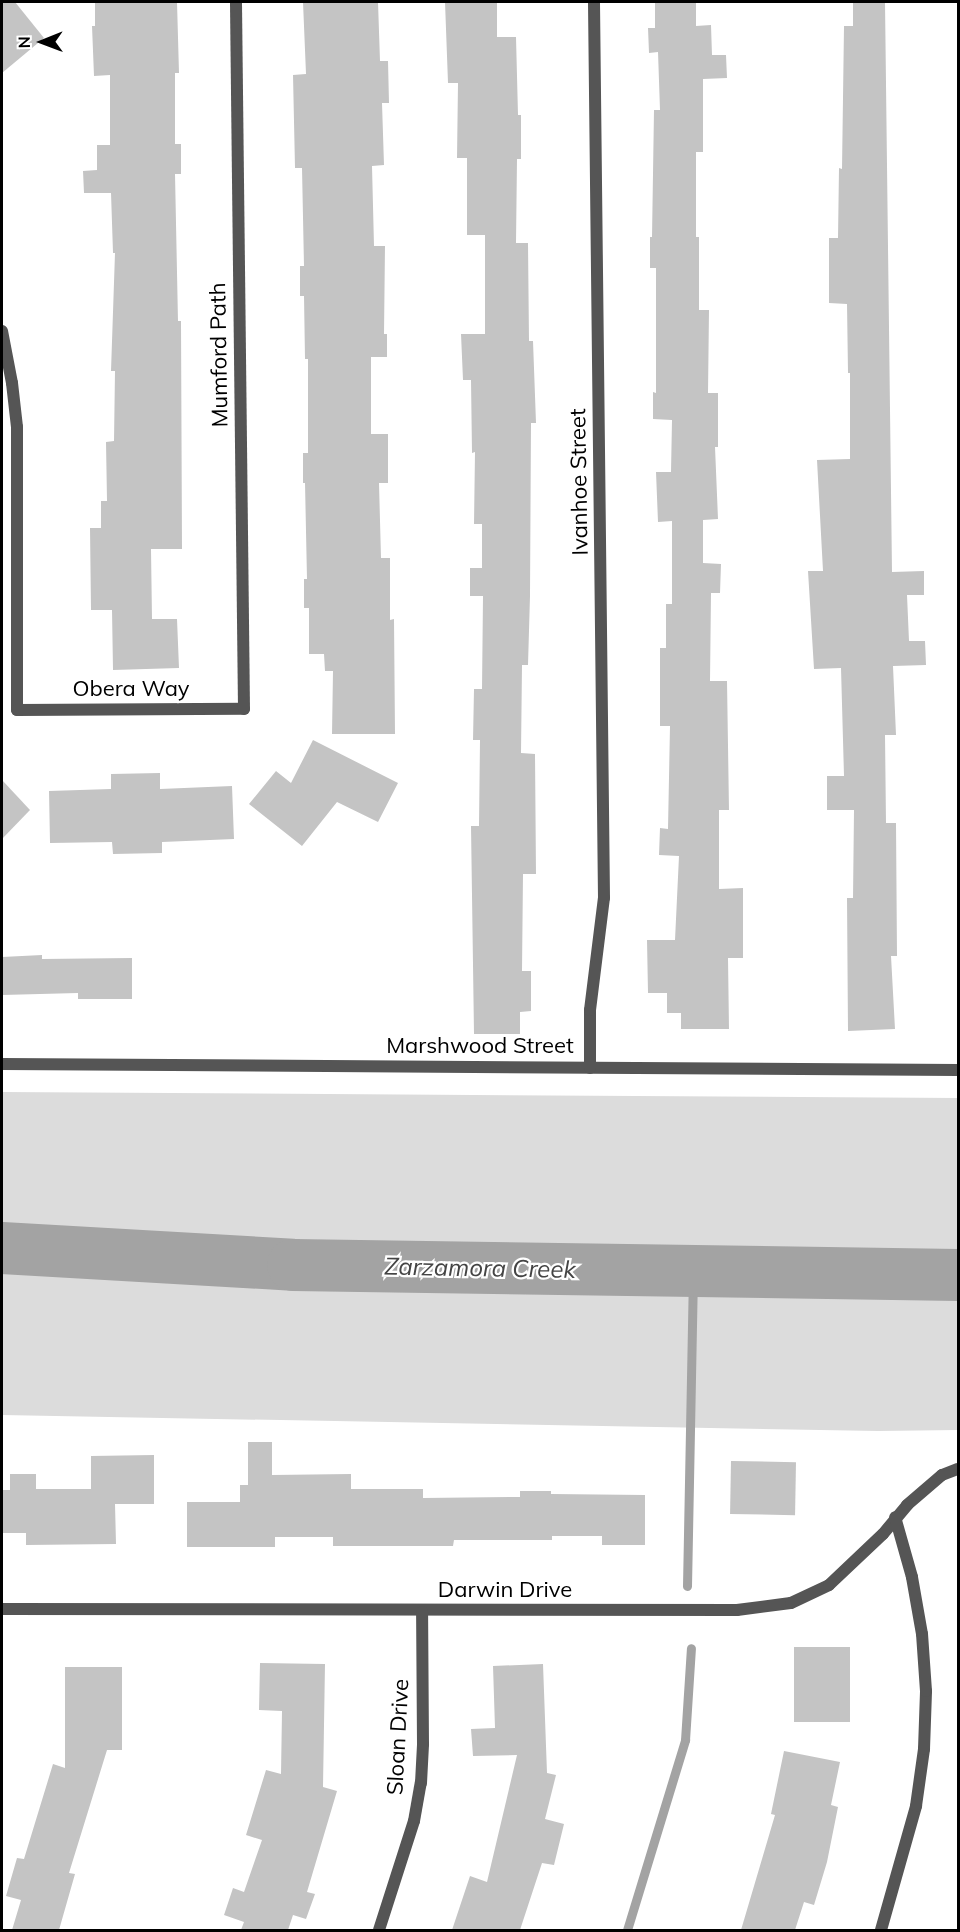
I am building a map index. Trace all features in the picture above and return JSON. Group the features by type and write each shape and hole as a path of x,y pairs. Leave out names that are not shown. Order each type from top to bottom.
{"street":[{"name":"Mumford Path","path":"236,2 244,709"},
{"name":"Ivanhoe Street","path":"590,1068 590,1010 604,898 594,2"},
{"name":"Obera Way","path":"2,332 12,383 17,427 17,710 244,709"},
{"name":"Marshwood Street","path":"2,1064 958,1070"},
{"name":"Darwin Drive","path":"2,1609 422,1612 737,1610 791,1604 829,1585 883,1534 895,1517 942,1475 958,1469"},
{"path":"881,1930 916,1806 924,1749 926,1691 922,1634 912,1577 895,1517"},
{"name":"Sloan Drive","path":"379,1930 414,1821 421,1783 422,1612"}],"shaded area":[{"path":"2,1092 958,1098 958,1430 878,1431 2,1415"}],"building":[{"path":"2,2 15,2 44,38 2,73"},
{"path":"95,2 177,2 179,73 175,73 175,144 181,144 181,174 175,174 178,321 181,321 182,549 151,549 152,619 177,619 179,668 113,670 112,610 91,610 90,528 101,528 101,501 107,501 106,442 114,441 115,371 111,371 115,253 113,253 111,193 84,193 83,171 97,170 97,145 110,145 110,75 94,76 92,26 95,26"},
{"path":"303,2 378,2 380,61 388,61 389,103 382,103 384,165 372,166 374,246 385,246 384,334 387,334 387,357 371,357 371,434 388,434 388,483 379,483 381,558 390,558 390,620 394,619 395,734 332,734 333,671 325,671 324,654 309,654 309,608 304,608 304,579 307,579 305,483 303,483 303,453 308,453 308,359 305,359 304,296 300,296 300,266 304,266 302,168 295,168 293,75 306,74"},
{"path":"445,2 497,2 497,37 516,37 518,115 521,115 521,159 517,159 516,243 528,243 529,341 533,341 536,423 531,423 528,665 522,665 521,753 535,754 536,874 523,874 522,971 531,971 531,1011 520,1012 520,1034 474,1034 471,826 479,826 480,740 473,740 474,689 482,689 483,596 470,596 470,568 482,568 482,524 474,524 475,452 472,453 471,380 463,380 461,334 485,334 485,235 467,235 467,158 457,158 458,83 448,83"},
{"path":"655,2 696,2 696,26 711,25 712,55 726,55 727,78 703,79 703,152 696,152 696,237 699,237 699,310 709,310 708,393 718,393 718,447 715,447 718,519 703,520 703,563 721,564 720,593 711,593 710,681 727,681 729,810 719,810 719,889 743,888 743,958 728,958 729,1029 681,1029 681,1013 667,1013 667,993 648,993 647,940 675,940 679,856 659,855 660,828 668,829 670,726 660,726 660,648 666,648 666,604 672,604 672,521 658,522 656,472 671,472 672,420 653,419 653,392 656,393 656,268 650,268 650,237 652,237 654,110 660,110 658,52 649,53 648,28 655,28"},
{"path":"853,2 885,2 892,572 924,571 924,595 907,595 909,641 925,641 926,665 893,666 896,735 885,735 886,823 896,823 897,956 891,956 895,1029 848,1031 847,898 853,898 854,810 827,810 827,776 844,776 841,668 814,669 808,571 823,571 817,460 850,459 847,304 829,303 829,238 838,238 839,168 842,169 844,26 853,26"},
{"path":"313,740 398,783 378,822 337,802 302,846 249,804 276,771 291,783"},
{"path":"160,773 160,789 232,786 234,839 162,842 162,853 113,854 112,842 50,843 49,791 111,789 111,774"},
{"path":"2,780 30,810 2,839"},
{"path":"42,955 42,959 132,958 132,999 78,999 78,993 2,995 2,957"},
{"path":"248,1442 272,1442 272,1475 351,1474 351,1489 423,1489 423,1498 520,1497 520,1491 551,1491 551,1494 645,1495 645,1545 602,1545 602,1536 552,1536 552,1540 454,1540 453,1546 333,1546 333,1537 275,1537 275,1547 187,1547 187,1502 240,1502 240,1485 248,1485"},
{"path":"154,1455 154,1504 115,1504 116,1544 26,1545 26,1533 2,1533 2,1490 10,1490 10,1474 36,1474 36,1489 91,1489 91,1456"},
{"path":"731,1461 796,1462 795,1515 730,1514"},
{"path":"794,1647 850,1647 850,1722 794,1722"},
{"path":"260,1663 325,1664 323,1787 337,1791 307,1892 315,1894 306,1919 293,1915 288,1930 241,1930 244,1922 224,1915 233,1888 244,1892 262,1840 246,1835 266,1770 281,1774 282,1711 259,1710"},
{"path":"543,1664 547,1773 556,1775 545,1819 564,1824 554,1865 542,1863 520,1930 452,1930 470,1876 487,1882 517,1755 473,1756 471,1729 495,1728 493,1666"},
{"path":"65,1667 122,1667 122,1750 107,1750 69,1873 75,1874 59,1930 12,1930 21,1900 6,1896 17,1858 24,1859 53,1764 65,1768"},
{"path":"784,1751 840,1762 831,1805 838,1807 827,1862 814,1905 804,1902 795,1930 741,1930 775,1815 771,1814"}],"waterway":[{"name":"Zarzamora Creek","path":"2,1248 293,1265 958,1275"},
{"path":"687,1586 693,1271"},
{"path":"627,1930 685,1740 691,1648"}]}
